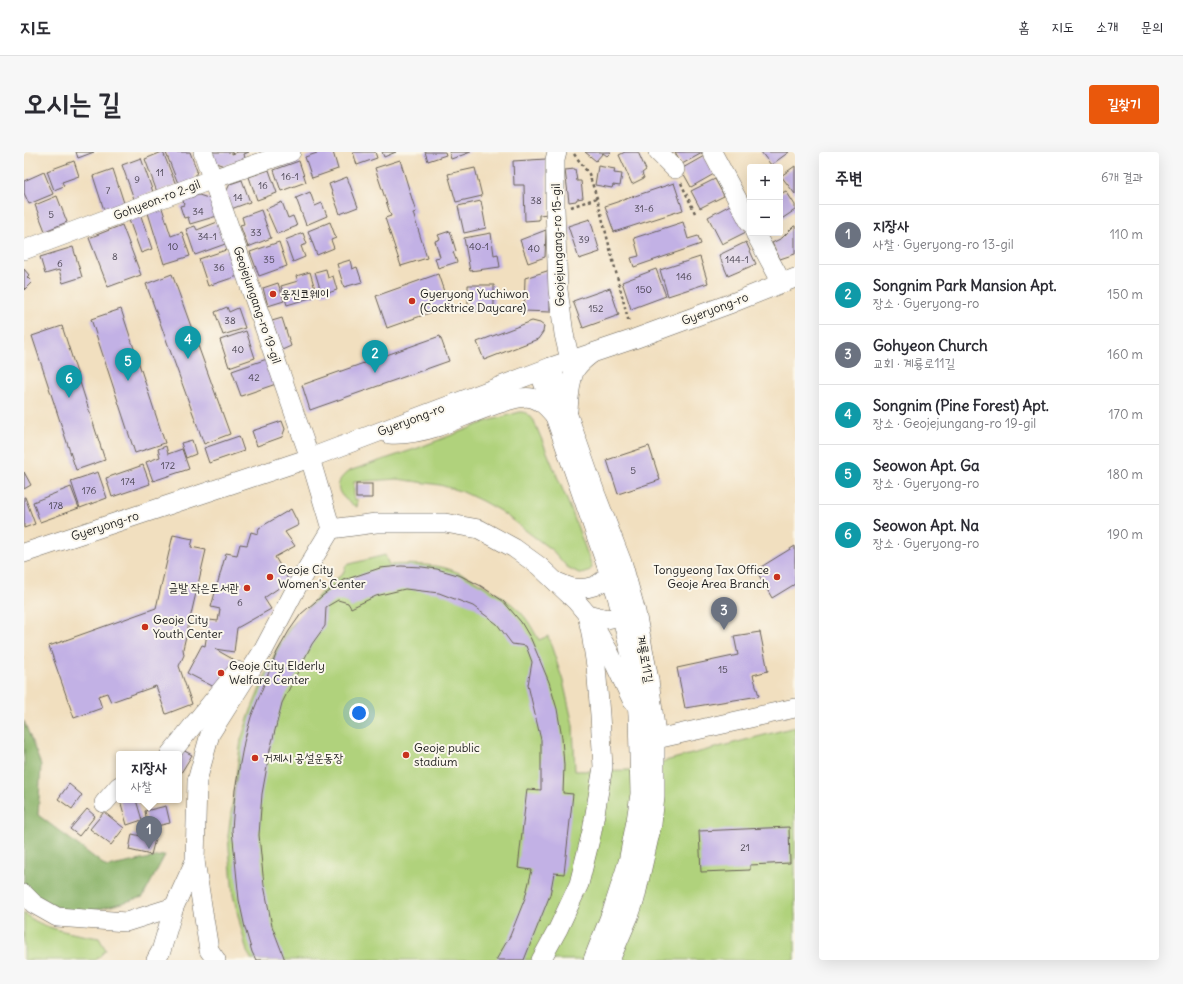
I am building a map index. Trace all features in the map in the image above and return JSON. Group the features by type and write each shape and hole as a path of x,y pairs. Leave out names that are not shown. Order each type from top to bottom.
{"street":[{"name":"Geojejungang-ro 19-gil","path":"203,152 310,458 331,528"},
{"name":"Gohyeon-ro 2-gil","path":"24,250 213,179 290,152"},
{"name":"Geojejungang-ro 15-gil","path":"557,152 555,160 555,208 558,290 564,334 570,360"},
{"path":"658,152 676,169"},
{"path":"712,152 747,217"},
{"path":"757,236 788,280"},
{"name":"Gyeryong-ro","path":"24,553 310,458 545,369 634,339 732,303 788,280"},
{"path":"375,433 415,433 437,427 503,402 522,398 531,398 540,401 560,414 569,393 575,370 581,362 592,353"},
{"name":"계룡로11길","path":"545,369 621,616 635,673 638,715 647,741 655,797 652,824 635,899 610,960"},
{"name":"계룡로11길","path":"560,414 596,495 624,565 636,612 649,680 655,727 647,741 636,821 629,855 613,909 593,960"},
{"path":"216,960 209,950 195,861 197,781 210,734 264,649 302,577 331,528 376,524 445,524 479,529 514,548 539,566 576,601 587,614 609,652 638,715"},
{"path":"555,581 572,588 592,587 605,580 609,573"},
{"path":"587,614 607,619 621,616"},
{"path":"541,960 558,929 579,884 592,831 603,766 596,666 587,614"},
{"path":"172,751 244,662 264,649"},
{"path":"647,741 795,708"},
{"path":"104,803 116,789"},
{"path":"156,960 161,951 174,906 195,861"},
{"path":"24,894 34,904 57,917 126,922 174,906"}],"path":[{"path":"573,152 589,174 597,198 634,339"},
{"path":"676,169 695,213"},
{"path":"555,208 573,207 597,198"}],"green space":[{"path":"520,412 528,414 534,421 572,512 590,561 592,568 588,572 581,574 567,567 553,551 500,511 463,492 440,485 397,479 354,482 354,499 358,500 357,507 350,503 339,490 338,487 340,479 349,471 418,448 488,421"},
{"name":"Geoje public stadium","path":"385,555 389,565 428,565 441,567 462,574 486,586 508,601 526,619 539,640 548,636 563,681 573,725 575,771 631,770 795,727 795,960 252,960 247,952 233,895 228,836 241,740 251,710 267,672 276,651 288,630 328,585 343,574 346,565"},
{"path":"24,721 41,765 38,815 107,867 165,855 143,897 78,915 35,900 24,886"},
{"path":"24,913 31,919 49,927 70,933 99,938 106,950 96,960 24,960"}],"building":[{"path":"76,152 94,152 78,158"},
{"path":"162,152 176,185 157,192 145,159"},
{"path":"190,152 197,171 194,180 179,186 166,153"},
{"path":"212,152 232,152 232,154 238,152 249,152 244,154 245,158 224,166 216,163"},
{"path":"320,152 333,152 338,169 312,178 305,157"},
{"path":"353,152 375,152 377,158 357,165"},
{"path":"382,152 396,152 384,157"},
{"path":"425,152 445,152 446,155 428,161"},
{"path":"449,152 471,152 451,159"},
{"path":"585,152 611,152 607,156 603,153 596,161"},
{"path":"625,152 638,152 646,170 642,173 644,178 632,184 619,155"},
{"path":"675,152 704,152 682,164"},
{"path":"761,152 789,152 772,164 770,164"},
{"path":"704,156 714,174 691,187 681,169"},
{"path":"141,158 153,192 134,199 122,165"},
{"path":"546,159 548,214 539,215 539,220 525,221 524,185 514,185 513,161"},
{"path":"400,160 416,212 413,213 427,258 401,266 385,218 391,216 375,168"},
{"path":"74,161 79,176 62,182 64,186 54,190 47,171"},
{"path":"299,161 306,182 281,191 274,170"},
{"path":"598,166 615,169 614,173 622,174 620,186 613,185 612,188 595,185"},
{"path":"795,166 795,194 783,179 783,175"},
{"path":"475,168 482,196 456,202 448,174"},
{"path":"113,169 124,203 104,210 93,176"},
{"path":"575,169 577,181 581,181 583,198 569,202 565,170"},
{"path":"269,170 277,193 257,200 249,177"},
{"path":"44,172 53,194 29,204 24,193 24,181"},
{"path":"347,177 358,207 340,214 329,184"},
{"path":"715,179 724,196 700,208 691,191"},
{"path":"242,180 250,202 231,209 226,192 230,184"},
{"path":"674,183 683,210 614,232 605,206"},
{"path":"786,191 795,205 795,210 783,218 783,200 783,192"},
{"path":"310,192 315,206 322,203 327,216 306,225 296,198"},
{"path":"199,195 211,199 217,216 190,224 188,217 184,218 180,206 184,205 183,200"},
{"path":"57,196 67,222 45,231 35,205"},
{"path":"481,201 486,228 464,233 458,206"},
{"path":"282,202 288,218 293,216 297,226 277,234 266,209"},
{"path":"732,204 746,232 722,244 708,217"},
{"path":"162,208 171,236 182,232 190,256 164,264 148,213"},
{"path":"261,210 271,238 248,247 240,225 244,224 242,217"},
{"path":"141,216 152,249 141,253 129,220"},
{"path":"590,219 600,252 579,259 568,226"},
{"path":"220,221 228,243 195,255 186,229 195,226 197,230"},
{"path":"330,222 336,238 331,240 334,248 317,255 308,231"},
{"path":"683,222 688,239 698,236 701,244 634,267 631,258 639,256 634,238"},
{"path":"122,225 141,275 108,287 89,238"},
{"path":"794,226 795,254 780,259 772,243 782,238"},
{"path":"546,230 545,257 528,263 520,240"},
{"path":"450,231 456,251 453,252 457,262 438,268 435,258 440,257 435,241 440,239 438,235"},
{"path":"303,233 307,244 301,246 305,257 293,262 285,240"},
{"path":"491,233 494,255 498,254 500,267 470,271 464,238"},
{"path":"279,242 287,266 259,276 250,252"},
{"path":"746,242 756,264 728,276 719,255"},
{"path":"73,247 82,277 63,283 59,270 45,274 40,257"},
{"path":"229,249 238,276 208,286 199,259"},
{"path":"700,257 708,283 668,296 660,270"},
{"path":"350,260 352,269 357,267 362,282 344,287 337,264"},
{"path":"24,269 29,275 27,277 32,282 24,290"},
{"path":"326,269 328,278 333,276 337,290 322,295 315,272"},
{"path":"656,269 666,296 631,309 622,282"},
{"path":"550,270 550,312 524,311 525,278"},
{"path":"310,272 317,296 287,305 281,286 298,281 296,276"},
{"path":"172,274 230,434 204,444 146,284"},
{"name":"Gyeryong Yuchiwon (Cocktrice Daycare)","path":"438,274 449,306 387,328 376,296"},
{"path":"278,283 284,301 268,306 263,288"},
{"path":"468,285 494,285 494,312 468,311"},
{"path":"610,288 619,315 583,328 573,301"},
{"path":"227,307 229,312 238,308 245,328 223,335 215,312"},
{"path":"121,309 165,443 135,453 91,319"},
{"path":"282,318 291,346 282,350 272,321"},
{"path":"532,321 540,323 544,326 543,332 538,339 484,360 477,342"},
{"path":"62,326 105,460 76,470 32,336"},
{"path":"246,331 255,358 229,367 220,340"},
{"path":"440,336 449,361 310,410 302,385"},
{"path":"267,359 276,384 241,396 232,371"},
{"path":"282,421 285,429 282,437 257,446 252,431"},
{"path":"239,436 244,451 209,463 204,448"},
{"path":"192,440 196,454 186,458 181,443"},
{"path":"166,446 168,454 182,449 189,469 153,481 146,462 160,457 158,449"},
{"path":"649,446 660,480 618,494 607,460"},
{"path":"143,465 150,484 112,497 106,478"},
{"path":"24,472 31,485 24,489"},
{"path":"98,472 107,498 80,508 71,481"},
{"path":"356,484 372,484 372,498 356,498"},
{"path":"71,487 79,508 40,522 33,502"},
{"path":"24,497 35,524 24,528"},
{"path":"291,509 299,525 285,532 295,546 275,557 289,581 264,598 271,609 237,628 234,652 215,649 236,661 220,690 187,673 202,645 205,646 209,620 218,621 220,609 211,607 226,553 237,555 240,544 247,545 251,532 258,534 259,528"},
{"name":"Geoje City Youth Center","path":"173,535 193,539 191,547 206,550 183,649 184,655 179,666 192,704 166,714 156,686 111,702 107,693 98,696 102,708 74,718 49,646 156,608"},
{"name":"Tongyeong Tax Office Geoje Area Branch","path":"795,546 795,584 772,598 756,570"},
{"name":"거제시 공설운동장","path":"401,566 437,569 461,576 481,586 503,601 521,622 531,639 549,682 557,709 562,738 564,766 563,793 573,794 564,874 554,873 550,895 524,960 496,960 510,936 525,898 532,870 518,868 527,789 541,790 541,740 528,685 532,662 526,646 512,644 497,624 473,606 439,593 405,589 376,596 351,608 348,603 338,600 326,607 325,626 312,644 282,703 270,750 262,794 259,835 264,885 272,926 285,960 256,960 245,928 239,900 232,830 235,790 244,742 251,717 277,652 301,614 344,580 380,568"},
{"path":"760,632 768,671 753,675 759,696 685,708 677,668 738,655 734,636"},
{"path":"179,748 192,755 182,771 182,751 179,751"},
{"path":"69,784 82,795 72,809 58,799"},
{"path":"121,803 137,803 142,820 127,825"},
{"path":"166,806 170,823 148,828 145,811"},
{"path":"87,809 95,816 79,836 70,829"},
{"path":"104,812 124,828 111,845 90,829"},
{"path":"789,827 790,863 750,865 750,870 701,872 699,831"},
{"path":"132,834 155,839 151,855 129,850"}],"place":[{"name":"웅진코웨이","path":"273,294"},
{"name":"Gyeryong Yuchiwon (Cocktrice Daycare)","path":"412,301"},
{"name":"Songnim (Pine Forest) Apt.","path":"188,359"},
{"name":"Songnim Park Mansion Apt.","path":"375,373"},
{"name":"Seowon Apt. Ga","path":"128,381"},
{"name":"Seowon Apt. Na","path":"69,398"},
{"name":"Geoje City Women's Center","path":"270,577"},
{"name":"Tongyeong Tax Office Geoje Area Branch","path":"777,577"},
{"name":"글발 작은도서관","path":"247,588"},
{"name":"Geoje City Youth Center","path":"145,627"},
{"name":"Gohyeon Church","path":"724,630"},
{"name":"Geoje City Elderly Welfare Center","path":"221,673"},
{"name":"Geoje public stadium","path":"406,755"},
{"name":"거제시 공설운동장","path":"255,758"},
{"name":"지장사","path":"149,849"}]}
